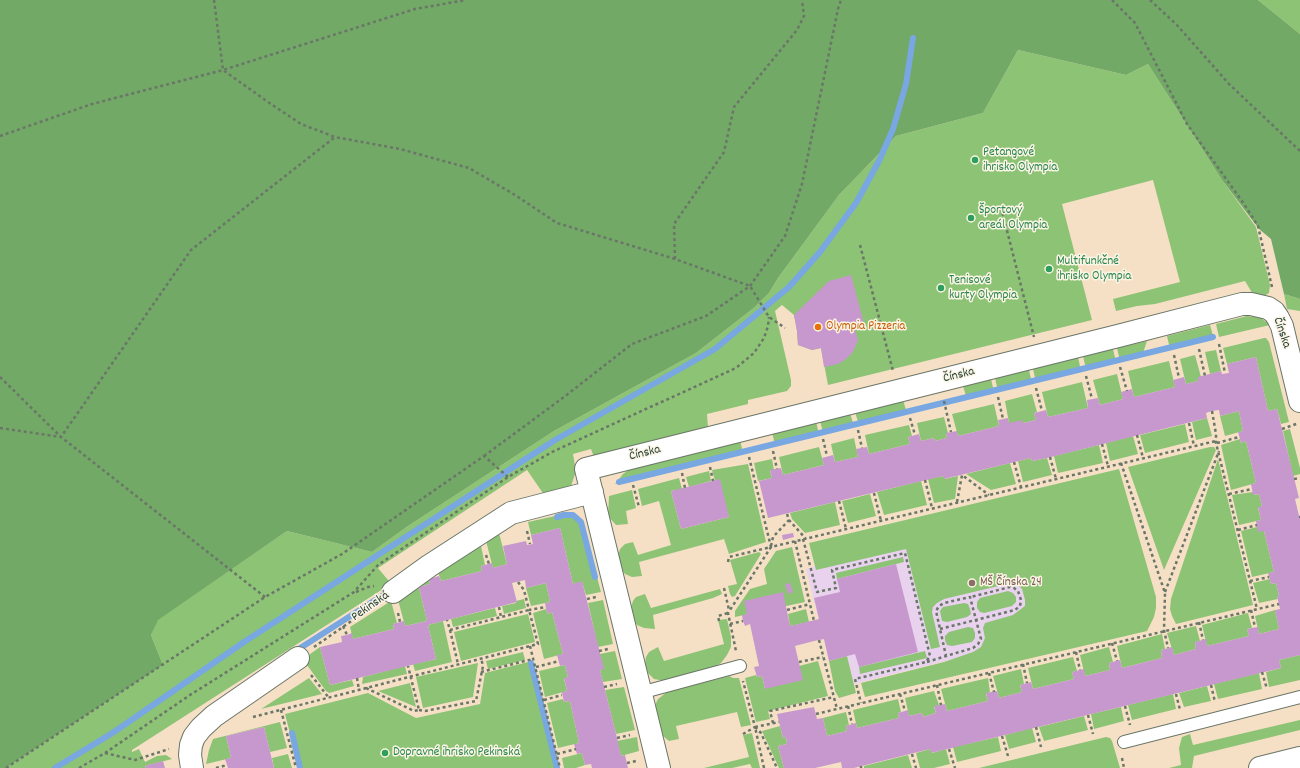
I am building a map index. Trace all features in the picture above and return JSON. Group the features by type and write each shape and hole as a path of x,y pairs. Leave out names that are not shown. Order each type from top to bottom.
{"street":[{"name":"Čínska","path":"592,492 586,469 1242,304 1261,306 1274,312 1282,326 1296,366 1300,401"},
{"name":"Pekinská","path":"393,592 429,566 511,513 592,492"},
{"path":"592,492 659,768"},
{"path":"192,768 190,755 191,745 194,737 201,728 214,716 298,658"},
{"path":"1260,768 1300,758"}],"lane":[{"path":"640,692 740,666"},
{"path":"1124,742 1300,697"}],"path":[{"path":"214,0 223,70 301,124 335,137 400,149 470,168 515,195 557,223 675,259 750,286 769,317 785,328"},
{"path":"0,136 92,104 223,70 415,9 466,0"},
{"path":"675,259 674,224 724,152 734,107 797,30 804,16 802,0"},
{"path":"6,768 265,597 342,554 484,456 564,397 632,344 706,316 750,286 785,236 802,184 838,8 841,0"},
{"path":"1112,0 1135,23 1187,124 1258,226 1272,288"},
{"path":"1150,0 1176,24 1229,84 1300,151"},
{"path":"61,437 191,250 335,137"},
{"path":"1001,207 1035,341"},
{"path":"860,245 893,369"},
{"path":"1219,344 1225,373"},
{"path":"1199,349 1205,376"},
{"path":"1174,355 1179,378"},
{"path":"1120,368 1126,391"},
{"path":"1086,376 1092,399"},
{"path":"0,377 61,437 265,597"},
{"path":"939,381 951,432"},
{"path":"1036,388 1042,411"},
{"path":"998,397 1003,419"},
{"path":"1212,411 1216,442 1257,609"},
{"path":"910,418 915,435"},
{"path":"1189,423 1194,446"},
{"path":"1282,428 1300,423"},
{"path":"0,428 61,437"},
{"path":"858,430 862,448"},
{"path":"1137,435 1143,458"},
{"path":"728,562 729,558 795,541 1108,466 1239,437"},
{"path":"823,439 827,456"},
{"path":"1102,444 1108,466"},
{"path":"773,451 777,469"},
{"path":"1168,648 1164,630 1165,593 1219,451"},
{"path":"484,456 508,477"},
{"path":"749,457 771,547"},
{"path":"1050,457 1056,479"},
{"path":"1014,462 1021,487"},
{"path":"1121,463 1165,593"},
{"path":"710,467 713,481"},
{"path":"682,473 685,488"},
{"path":"957,502 962,475 989,495"},
{"path":"1294,479 1300,478"},
{"path":"925,480 932,508"},
{"path":"633,486 639,507"},
{"path":"1229,494 1252,489"},
{"path":"874,493 881,521"},
{"path":"839,501 846,529"},
{"path":"787,514 789,520 804,539 817,592 836,588 832,570 905,552 930,656 926,662"},
{"path":"764,768 728,613 771,547 773,537 789,520"},
{"path":"1238,530 1257,525"},
{"path":"795,541 814,620"},
{"path":"1250,581 1269,577"},
{"path":"252,717 538,644 524,590 518,582"},
{"path":"940,629 1015,610 1020,606 1021,600 1018,591 1010,587 944,603 939,606 936,611 940,629 946,656"},
{"path":"724,588 729,610"},
{"name":"Pekinská","path":"298,658 393,592"},
{"path":"861,703 855,679 926,662 973,648 978,644 981,640 970,597"},
{"path":"786,610 810,604"},
{"path":"816,714 1164,630 1279,604"},
{"path":"499,607 501,617"},
{"path":"450,630 546,607"},
{"path":"1251,610 1255,627"},
{"path":"719,621 718,616 728,613"},
{"path":"447,620 458,664"},
{"path":"730,624 743,621"},
{"path":"1199,622 1204,640"},
{"path":"343,626 346,635"},
{"path":"819,640 837,709"},
{"path":"1112,643 1117,661"},
{"path":"530,646 560,768"},
{"path":"1076,652 1080,670"},
{"path":"799,662 823,657"},
{"path":"298,658 329,698"},
{"path":"366,688 414,711 425,711 476,701 483,666 480,658"},
{"path":"481,672 534,659"},
{"path":"536,667 558,661"},
{"path":"1023,664 1027,683"},
{"path":"408,666 419,710"},
{"path":"989,672 994,692"},
{"path":"1262,672 1268,691"},
{"path":"357,678 359,690"},
{"path":"936,685 941,704"},
{"path":"1211,685 1216,703"},
{"path":"900,694 905,711"},
{"path":"1176,694 1181,712"},
{"path":"544,700 562,696"},
{"path":"773,723 770,711 834,697"},
{"path":"848,706 852,724"},
{"path":"1125,706 1130,725"},
{"path":"281,710 296,768"},
{"path":"1088,715 1093,734"},
{"path":"743,734 755,727 779,722"},
{"path":"755,727 761,733 777,768"},
{"path":"1036,728 1041,747"},
{"path":"1002,736 1008,756"},
{"path":"617,738 623,737"},
{"path":"105,753 135,760 176,746 191,745"},
{"path":"557,754 576,749"},
{"path":"949,749 955,768"},
{"path":"912,754 916,768"},
{"path":"216,768 227,765"}],"shaded area":[{"name":"MŠ Čínska 24","path":"1111,491 1140,612 854,684 847,656 829,661 806,569 815,566 812,555"}],"green space":[{"path":"0,0 1258,0 1300,34 1300,299 1284,294 1271,239 1259,229 1222,180 1148,64 1126,75 1018,50 983,113 896,136 839,195 778,278 769,293 755,307 696,353 554,431 408,526 372,552 287,531 158,620 151,635 163,665 6,768 0,768"},
{"path":"1258,0 1300,0 1300,34"},
{"path":"1018,50 1126,75 1148,64 1222,180 1256,227 1270,285 1269,293 1264,296 1254,296 1245,281 1155,304 1137,306 1116,311 1113,299 1180,282 1153,180 1062,204 1092,320 828,385 821,348 812,350 798,345 794,315 782,305 775,311 791,380 791,386 787,391 748,400 748,404 707,414 708,428 594,457 591,449 573,454 576,471 571,486 557,497 547,499 527,470 378,568 393,586 386,587 132,750 132,752 139,749 145,762 157,756 166,755 172,759 145,766 146,768 6,768 163,665 151,635 157,620 287,531 372,552 408,526 554,431 696,353 755,307 769,293 778,278 839,195 896,136 983,113"},
{"path":"1284,294 1300,299 1300,311 1287,309"},
{"path":"1247,316 1261,318 1270,325 1219,337 1216,324"},
{"path":"1210,325 1214,339 1170,349 1167,336"},
{"path":"1266,338 1269,342 1289,422 1281,424 1277,409 1268,411 1256,357 1227,364 1223,348"},
{"path":"1147,341 1142,356 1120,361 1117,348"},
{"path":"1113,349 1116,362 1086,369 1083,356"},
{"path":"1216,350 1221,371 1210,374 1205,352"},
{"path":"1195,355 1201,377 1198,377 1198,381 1186,384 1180,359"},
{"path":"1078,357 1081,371 1036,382 1033,369"},
{"path":"1169,361 1175,387 1134,397 1128,371"},
{"path":"1029,370 1032,383 998,391 995,378"},
{"path":"1117,374 1123,399 1100,405 1093,380"},
{"path":"991,379 994,392 967,399 963,386"},
{"path":"1082,382 1088,408 1048,417 1042,392"},
{"path":"1032,394 1037,412 1034,413 1036,420 1023,423 1009,423 1005,401"},
{"path":"903,400 907,413 859,425 855,412"},
{"path":"994,404 999,426 958,436 952,414"},
{"path":"1239,411 1243,431 1225,436 1220,416"},
{"path":"850,413 854,426 823,433 820,420"},
{"path":"944,417 948,433 946,433 947,438 935,441 934,438 921,441 917,423"},
{"path":"1207,418 1212,436 1196,440 1192,422"},
{"path":"816,421 819,435 775,445 772,432"},
{"path":"1185,424 1189,442 1145,453 1140,435"},
{"path":"909,425 912,436 908,437 910,444 869,454 865,435"},
{"path":"1290,429 1300,468 1300,474 1293,476 1283,431"},
{"path":"1133,436 1138,454 1110,461 1106,443"},
{"path":"854,438 858,457 835,462 831,444"},
{"path":"1240,439 1241,443 1246,441 1256,483 1231,490 1221,445"},
{"path":"740,440 743,453 615,484 623,474 634,466"},
{"path":"1099,445 1103,463 1058,473 1054,456"},
{"path":"819,447 824,465 783,475 779,457"},
{"path":"1214,447 1216,450 1164,570 1128,467"},
{"path":"1031,458 1032,461 1047,458 1052,475 1023,482 1018,461"},
{"path":"772,459 774,470 770,471 772,478 758,481 754,463"},
{"path":"1218,459 1253,605 1176,624 1170,609 1171,599"},
{"path":"1010,463 1016,484 991,490 966,474"},
{"path":"748,464 766,542 729,554 724,539 639,562 642,576 632,577 625,574 621,569 618,556 620,549 625,544 633,542 638,555 671,545 659,501 642,506 638,489 679,478 682,489 671,491 681,529 729,517 712,470"},
{"name":"MŠ Čínska 24","path":"1119,469 1156,597 1154,617 1147,631 865,697 861,683 944,662 973,652 981,647 985,638 983,628 985,623 1013,615 1025,606 1022,589 1017,584 1011,583 944,599 937,603 933,607 932,612 940,647 931,649 906,549 816,570 809,543"},
{"path":"709,471 711,481 689,487 686,477"},
{"path":"943,476 945,479 958,476 955,499 934,503 928,479"},
{"path":"921,481 927,505 884,515 877,492"},
{"path":"632,490 636,508 626,511 628,524 616,525 608,516 609,496"},
{"path":"1253,492 1254,495 1259,494 1262,506 1258,508 1261,520 1239,525 1232,495"},
{"path":"870,494 876,516 848,523 842,501"},
{"path":"835,502 840,525 805,533 792,519 790,513"},
{"path":"564,514 574,515 582,521 601,592 586,595 582,582 573,584 560,528 531,535 528,522"},
{"path":"1257,527 1264,531 1274,572 1252,577 1241,531"},
{"path":"498,529 507,564 493,568 485,537"},
{"path":"480,541 485,565 481,566 482,571 441,581 437,569"},
{"path":"792,547 805,602 735,617 735,611 750,589 767,584 764,569 776,551"},
{"path":"759,552 761,554 735,596 732,597 728,586 737,584 730,560"},
{"path":"903,557 904,562 837,579 836,573"},
{"path":"428,575 430,584 419,587 427,621 405,626 397,596"},
{"path":"1270,579 1271,584 1276,583 1279,596 1277,597 1278,599 1259,603 1253,583"},
{"path":"546,583 550,602 531,606 526,588"},
{"path":"720,589 722,594 713,598 653,615 655,629 644,628 637,625 634,620 631,607 636,597 645,594 651,608"},
{"path":"1008,591 1013,593 1016,597 1016,602 1012,606 984,613 980,612 977,608 977,602 980,598"},
{"path":"524,599 526,608 504,614 502,606 516,603 516,601"},
{"path":"603,600 613,644 598,647 588,603"},
{"path":"391,601 397,623 393,624 394,629 353,639 350,627"},
{"path":"964,603 968,604 971,614 967,617 947,622 942,621 940,611 943,607"},
{"path":"495,608 497,616 453,627 451,619"},
{"path":"546,609 548,614 552,612 563,654 544,659 533,613"},
{"path":"806,609 809,622 790,626 788,614"},
{"path":"1275,610 1279,629 1259,634 1255,616"},
{"path":"1248,613 1252,628 1247,629 1249,636 1207,646 1202,625"},
{"path":"528,614 535,642 461,661 454,632"},
{"path":"727,619 731,637 731,647 721,663 712,668 665,681 654,679 648,673 645,663 646,657 649,652 658,647 664,661 724,644 718,620"},
{"path":"443,621 452,662 415,671 413,664 436,659 428,625"},
{"path":"1196,626 1200,641 1195,642 1196,649 1174,655 1167,633"},
{"path":"968,627 973,628 975,633 975,638 972,642 952,646 947,645 945,636 949,632"},
{"path":"1162,634 1165,649 1161,650 1162,658 1122,668 1117,646"},
{"path":"320,647 330,685 352,680 354,686 329,693 326,691 304,661 306,657"},
{"path":"1109,647 1113,662 1109,663 1110,670 1085,676 1080,655"},
{"path":"615,651 622,679 603,682 600,670 600,654"},
{"path":"925,651 927,658 860,674 859,667"},
{"path":"523,652 525,660 488,669 486,661"},
{"path":"1300,655 1300,680 1269,687 1266,672 1281,668 1279,660"},
{"path":"847,656 856,693 839,698 835,691 829,661"},
{"path":"1073,657 1077,671 1072,672 1074,679 1033,689 1028,668"},
{"path":"532,661 558,768 299,768 285,714 368,693 416,718 480,704 485,673"},
{"path":"818,661 828,696 768,711 770,719 756,722 745,678 756,675 757,677 762,676 765,689 799,666"},
{"path":"478,663 473,697 423,708 416,677"},
{"path":"565,665 568,677 564,679 567,691 545,697 539,671"},
{"path":"405,666 407,674 362,684 363,677"},
{"path":"1021,669 1024,684 1020,685 1022,692 999,698 993,676"},
{"path":"1259,673 1262,689 1218,699 1214,684"},
{"path":"729,676 739,678 751,725 741,727 737,712 676,726 679,739 669,741 662,735 656,708 658,699 667,692"},
{"path":"309,678 322,694 261,709"},
{"path":"988,678 990,692 986,694 988,701 947,711 941,689"},
{"path":"410,683 416,707 378,691"},
{"path":"1207,686 1211,701 1184,707 1179,693"},
{"path":"624,687 635,730 616,734 605,690"},
{"path":"934,691 939,705 934,707 936,713 923,717 922,713 909,716 905,698"},
{"path":"1173,694 1176,709 1132,720 1128,705"},
{"path":"563,699 564,702 570,701 579,743 558,748 547,703"},
{"path":"898,699 901,712 898,713 899,718 857,728 853,710"},
{"path":"1121,707 1124,721 1094,729 1091,714"},
{"path":"846,712 849,725 846,726 847,731 827,736 823,718"},
{"path":"1084,716 1088,730 1044,741 1039,727"},
{"path":"1300,720 1300,730 1194,756 1192,768 1169,768 1181,765 1179,748 1182,737 1190,734 1193,745"},
{"path":"280,722 287,748 270,752 264,727 226,736 231,758 206,764 213,739"},
{"path":"780,726 783,738 786,737 787,744 778,746 784,768 779,768 762,731"},
{"path":"1032,728 1036,742 1009,749 1005,735"},
{"path":"752,733 760,768 752,768 750,764 732,768 704,768 749,757 743,735"},
{"path":"637,737 639,751 621,756 617,741"},
{"path":"998,737 1001,751 957,762 953,747"},
{"path":"1106,737 1110,738 1112,741 1120,768 979,768"},
{"path":"930,749 932,753 946,749 950,764 934,768 920,768 916,753"},
{"path":"582,753 585,765 576,768 564,768 562,758"},
{"path":"288,754 292,768 274,768 272,758"},
{"path":"908,755 912,768 864,768 864,766"}],"building":[{"path":"851,275 864,324 854,326 858,340 853,352 838,364 824,367 821,348 812,350 798,345 794,315 829,281"},
{"path":"1256,357 1268,411 1277,409 1299,498 1295,499 1300,520 1300,655 1279,660 1281,668 931,753 930,749 854,768 842,768 841,762 815,768 784,768 778,746 787,744 786,737 783,738 777,714 814,707 817,719 823,718 827,736 847,731 846,726 856,723 857,728 899,718 898,713 908,710 909,716 922,713 923,717 936,713 934,706 945,704 947,711 988,701 986,693 997,691 999,698 1022,692 1020,685 1031,682 1033,689 1074,679 1072,672 1084,669 1085,676 1110,670 1109,663 1120,660 1122,668 1162,658 1161,650 1172,647 1174,655 1196,649 1195,642 1206,639 1207,646 1249,636 1247,629 1258,627 1259,634 1279,629 1275,610 1280,609 1276,583 1271,584 1268,573 1274,572 1264,531 1258,532 1256,521 1261,520 1258,507 1262,506 1259,494 1253,495 1251,484 1256,483 1246,441 1241,443 1238,432 1243,431 1239,411 1220,416 1219,410 1212,411 1206,413 1207,418 1047,458 1032,461 1031,458 944,479 943,476 768,518 759,481 772,478 770,470 781,468 783,475 824,465 822,458 833,455 835,462 858,457 856,449 867,447 869,454 910,444 908,437 919,434 921,441 934,438 935,441 947,438 946,433 957,431 958,436 999,426 998,420 1008,418 1009,423 1022,420 1023,423 1036,420 1034,413 1046,410 1048,417 1088,408 1087,400 1098,398 1100,405 1123,399 1121,392 1132,389 1134,397 1175,387 1173,380 1184,377 1186,384 1198,381 1198,377 1221,371 1222,374 1229,373 1227,364"},
{"path":"720,479 729,517 681,529 671,491"},
{"path":"560,528 573,584 582,581 604,669 600,670 621,756 625,755 628,768 592,768 591,764 585,765 582,753 577,754 574,744 579,743 570,701 564,702 562,692 567,691 564,678 568,677 565,665 560,666 557,655 563,654 552,612 548,614 546,609 545,603 550,602 546,583 526,588 525,580 512,583 517,602 428,625 436,659 330,685 320,647 342,642 341,636 352,633 353,639 394,629 393,624 404,621 405,626 427,621 419,587 430,584 429,579 439,576 441,581 482,571 481,566 492,563 493,568 507,564 503,546 526,541 527,545 533,544 531,535"},
{"path":"793,533 794,537 783,540 782,535"},
{"path":"896,564 918,652 859,667 855,654 829,661 824,639 814,641 795,646 803,680 765,689 762,676 757,677 754,667 759,666 750,624 745,626 743,621 742,615 747,614 744,601 783,592 790,626 819,619 814,598 840,592 837,579"},
{"path":"790,583 793,592 788,594 785,584"},
{"path":"264,727 274,768 228,768 225,759 231,758 226,736"},
{"path":"163,761 165,768 146,768 145,766"}],"waterway":[{"path":"55,768 114,732 244,642 555,440 715,349 789,287 820,252 856,203 879,161 893,129 906,84 913,38"},
{"path":"619,482 1213,337"},
{"path":"557,517 573,515 581,522 595,577"},
{"path":"294,652 388,592"},
{"path":"531,663 557,768"},
{"path":"292,733 300,768"}],"place":[{"name":"Petangové ihrisko Olympia","path":"975,160"},
{"name":"Športový areál Olympia","path":"971,218"},
{"name":"Multifunkčné ihrisko Olympia","path":"1049,269"},
{"name":"Tenisové kurty Olympia","path":"941,288"},
{"name":"Olympia Pizzeria","path":"818,327"},
{"name":"MŠ Čínska 24","path":"972,583"},
{"name":"Dopravné ihrisko Pekinská","path":"385,753"}]}
